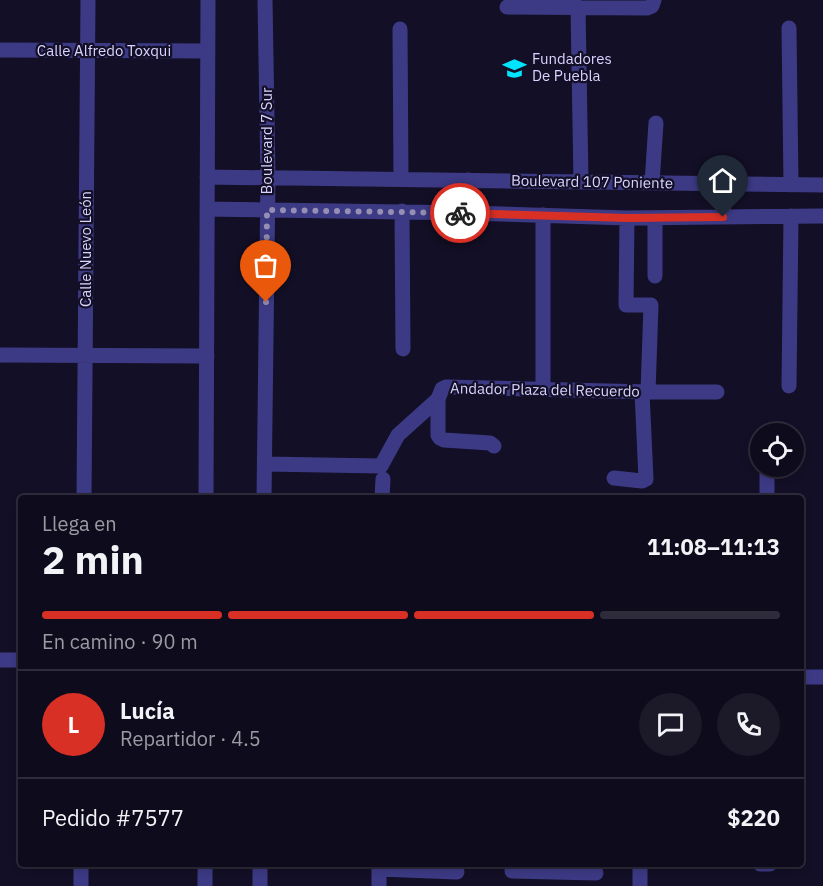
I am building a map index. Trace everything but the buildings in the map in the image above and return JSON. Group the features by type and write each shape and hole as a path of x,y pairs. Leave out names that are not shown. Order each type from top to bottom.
{"street":[{"name":"Calle Nuevo León","path":"84,495 88,0"},
{"path":"206,495 208,0"},
{"name":"Boulevard 7 Sur","path":"264,495 268,178 265,0"},
{"path":"507,7 647,8 653,3"},
{"path":"578,7 581,182"},
{"path":"789,28 791,185"},
{"path":"400,29 401,179"},
{"name":"Calle Alfredo Toxqui","path":"0,50 208,51"},
{"path":"652,183 656,123"},
{"name":"Boulevard 107 Poniente","path":"207,177 823,185"},
{"path":"468,180 468,213"},
{"path":"723,217 724,184"},
{"path":"207,209 627,218 823,216"},
{"path":"402,212 403,350"},
{"path":"543,215 543,389"},
{"path":"789,386 791,216"},
{"name":"Andador Plaza del Recuerdo","path":"627,218 626,305 651,305 645,392"},
{"path":"655,218 655,276"},
{"path":"0,355 207,356"},
{"name":"Andador Plaza del Recuerdo","path":"440,394 446,387 717,392"},
{"path":"614,478 642,481 647,476 645,392"},
{"path":"265,464 381,466 398,435 440,394"},
{"path":"440,394 438,435 440,438 490,443 494,446"},
{"path":"767,477 767,495"},
{"path":"382,495 383,479"},
{"path":"0,660 18,660"},
{"path":"804,676 823,677"},
{"path":"81,867 81,886"},
{"path":"205,867 205,886"},
{"path":"260,867 260,886"},
{"path":"379,886 379,867 457,872"},
{"path":"640,867 640,886"},
{"path":"511,874 596,873"}],"way so far":[{"path":"266,302 267,210 460,213"}],"place":[{"name":"Fundadores De Puebla","path":"514,68"}],"route":[{"path":"460,213 627,218 723,217"}]}
